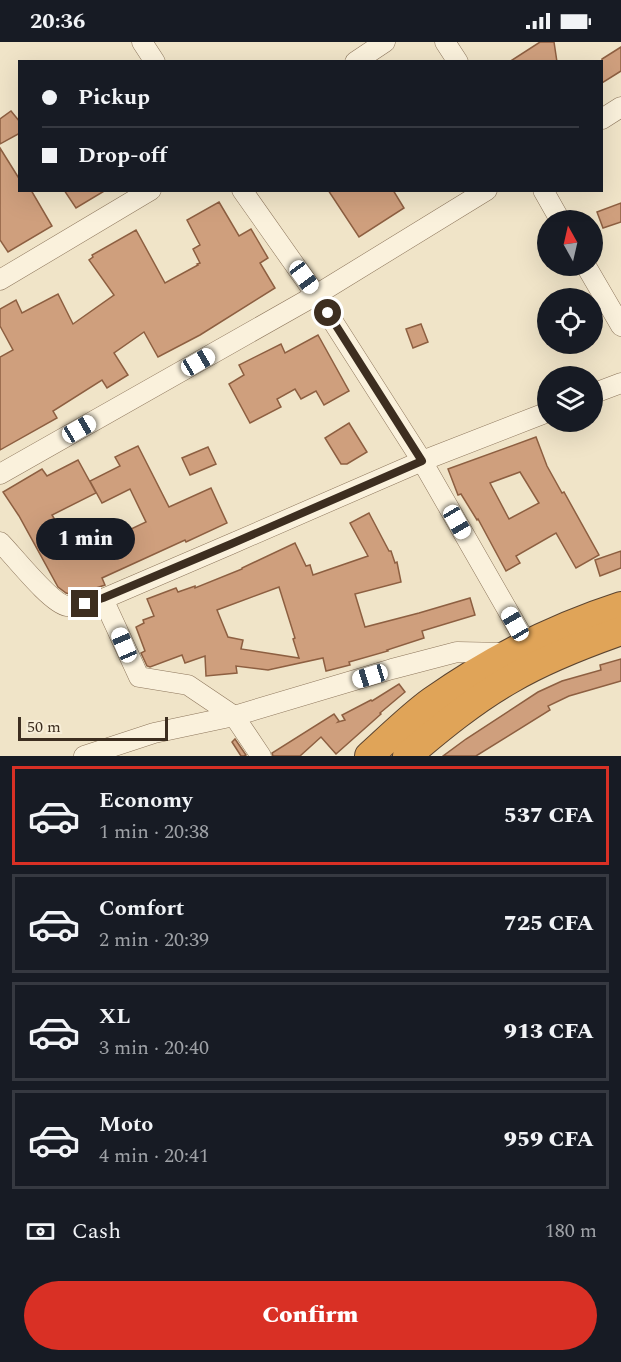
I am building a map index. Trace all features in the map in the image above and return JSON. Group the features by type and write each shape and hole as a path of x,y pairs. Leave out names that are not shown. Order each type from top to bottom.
{"highway":[{"path":"369,756 430,702 517,648 588,616 621,606"},
{"path":"407,756 442,726 510,679 539,664 621,631"}],"street":[{"path":"142,42 153,60"},
{"path":"358,60 385,42"},
{"path":"445,42 457,60"},
{"path":"603,118 621,107"},
{"path":"0,280 148,192"},
{"path":"84,756 154,733 234,716 457,652 517,648 422,461 316,295 243,192"},
{"path":"0,474 316,295 484,192"},
{"path":"544,192 554,210"},
{"path":"592,276 621,326"},
{"path":"603,390 621,383"},
{"path":"0,542 50,596 66,606 85,604 422,461 537,416"},
{"path":"103,598 139,677 188,685 234,716 261,756"}],"building":[{"path":"540,42 554,42 557,60 512,60"},
{"path":"621,47 621,71 603,82 603,60"},
{"path":"11,111 18,120 18,134 0,144 0,119"},
{"path":"0,148 18,177 18,192 32,192 52,226 8,252 0,240"},
{"path":"65,192 103,192 76,208"},
{"path":"329,192 394,192 404,208 359,237"},
{"path":"219,202 239,236 251,229 268,258 260,263 275,288 200,335 158,357 144,332 114,353 128,375 107,388 102,380 53,411 57,418 0,450 0,357 13,350 0,326 0,309 16,300 22,313 58,294 73,324 114,295 89,260 93,257 92,255 136,230 165,283 200,263 193,249 200,245 187,220"},
{"path":"621,203 621,222 603,228 602,210"},
{"path":"421,324 428,342 413,348 406,329"},
{"path":"318,335 349,391 324,405 316,391 301,399 295,389 277,399 281,407 250,423 229,384 244,375 239,365 281,344 285,353"},
{"path":"349,423 367,452 347,464 341,464 325,438"},
{"path":"536,437 547,466 599,555 576,568 556,533 516,556 520,563 506,571 478,519 461,494 458,495 448,469","holes":["520,472 539,503 509,519 490,483"]},
{"path":"138,446 169,507 211,488 227,523 102,578 105,585 84,592 82,588 70,594 66,593 58,587 19,516 3,492 42,469 47,476 78,460 96,493 52,515 69,543 100,528 106,541 146,522 130,489 102,503 90,481 120,466 115,457"},
{"path":"208,447 216,464 190,475 182,458"},
{"path":"369,513 391,551 395,563 397,562 401,582 355,594 365,627 470,598 475,615 422,631 424,638 349,662 350,665 326,671 323,658 268,670 236,666 237,673 206,676 205,656 185,663 182,655 150,667 147,666 141,653 145,651 136,627 144,623 143,620 154,616 147,599 176,588 178,592 195,586 195,588 242,569 295,543 306,566 310,565 313,575 368,556 350,523","holes":["279,587 295,638 293,639 299,658 241,649 243,640 228,637 217,610"]},
{"path":"621,551 621,568 600,576 595,560"},
{"path":"621,659 621,681 569,696 548,706 550,710 476,756 443,756 538,692 562,681 601,670 600,665"},
{"path":"399,684 405,692 336,754 321,737 300,756 273,756 272,753 334,714 338,722 345,720 342,715 372,701"},
{"path":"235,739 246,755 241,756 232,742"}],"route":[{"path":"85,604 422,461 328,313"}]}
